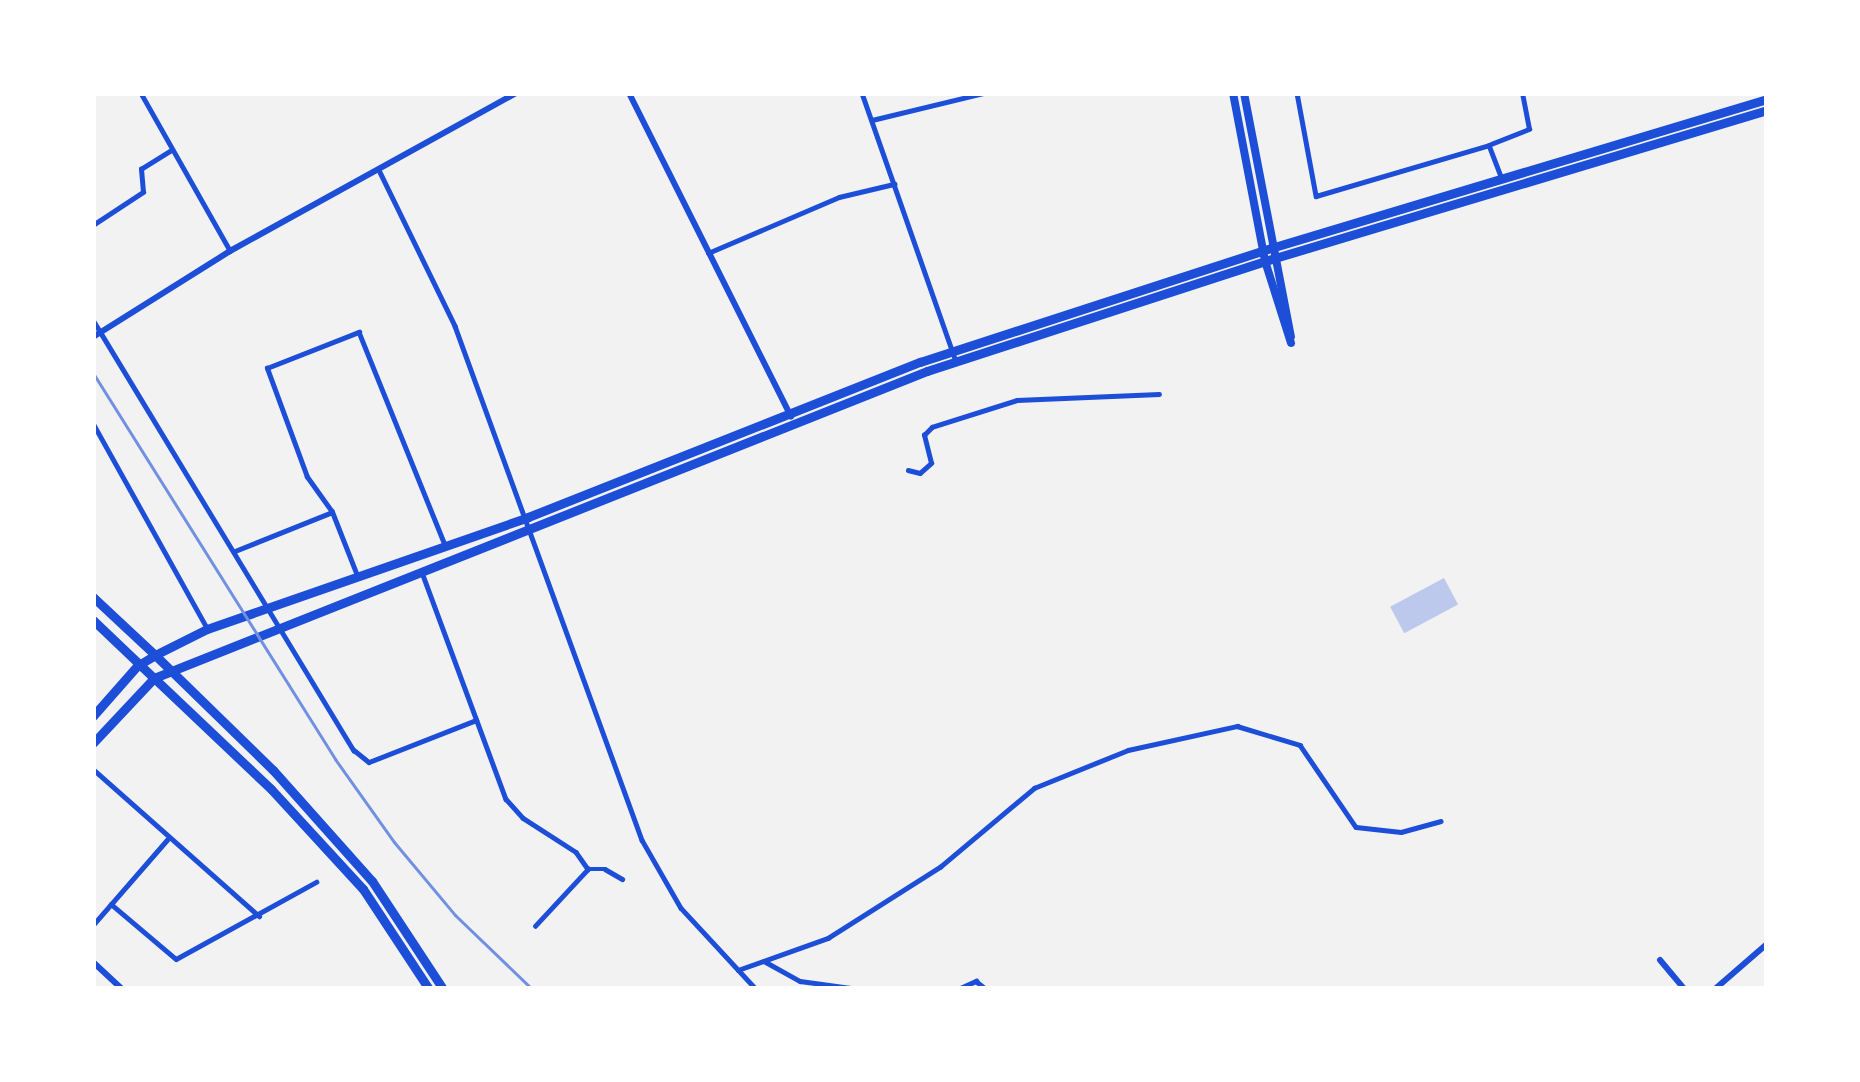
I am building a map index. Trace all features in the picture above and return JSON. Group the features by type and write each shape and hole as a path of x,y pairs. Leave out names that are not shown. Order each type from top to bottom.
{"main road":[{"path":"1233,93 1270,254 1292,344 1270,254 1246,94"},
{"path":"93,743 154,678 173,668 790,416 954,357 1502,178 1767,99"},
{"path":"1270,254 1767,110"},
{"path":"93,716 136,666 207,629 529,522"},
{"path":"93,597 173,668 372,881 443,989"},
{"path":"93,620 136,666 256,773 363,889 429,989"}],"street":[{"path":"141,93 230,251"},
{"path":"628,93 790,416"},
{"path":"862,93 954,357"},
{"path":"872,120 984,93"},
{"path":"1298,93 1316,196 1529,129 1522,93"},
{"path":"97,335 230,251 511,94"},
{"path":"1489,145 1502,178"},
{"path":"93,224 143,192 141,170 172,150"},
{"path":"379,170 455,326 642,840 682,908 756,989"},
{"path":"708,253 839,197 894,184"},
{"path":"93,320 97,335 235,551 343,736 369,762 476,720"},
{"path":"358,579 332,512 308,477 267,368 359,332 446,547"},
{"path":"908,470 920,473 931,464 925,435 932,427 1017,400 1159,394"},
{"path":"93,423 207,629"},
{"path":"235,551 332,512"},
{"path":"422,570 511,806 557,836 588,869 605,869 622,880"},
{"path":"738,970 828,938 921,879 1034,788 1129,750 1237,726 1300,745 1356,827 1401,832 1441,821"},
{"path":"93,769 167,840 259,916"},
{"path":"93,926 167,840"},
{"path":"535,926 588,869"},
{"path":"111,904 176,959 316,882"},
{"path":"1715,989 1767,944"},
{"path":"1660,960 1684,989"},
{"path":"764,961 800,981 859,989"},
{"path":"93,962 122,989"},
{"path":"958,989 976,981 986,989"}],"building":[{"path":"1444,578 1458,604 1404,633 1390,607"}],"railway":[{"path":"93,373 335,759 394,842 455,915 532,989"}]}
